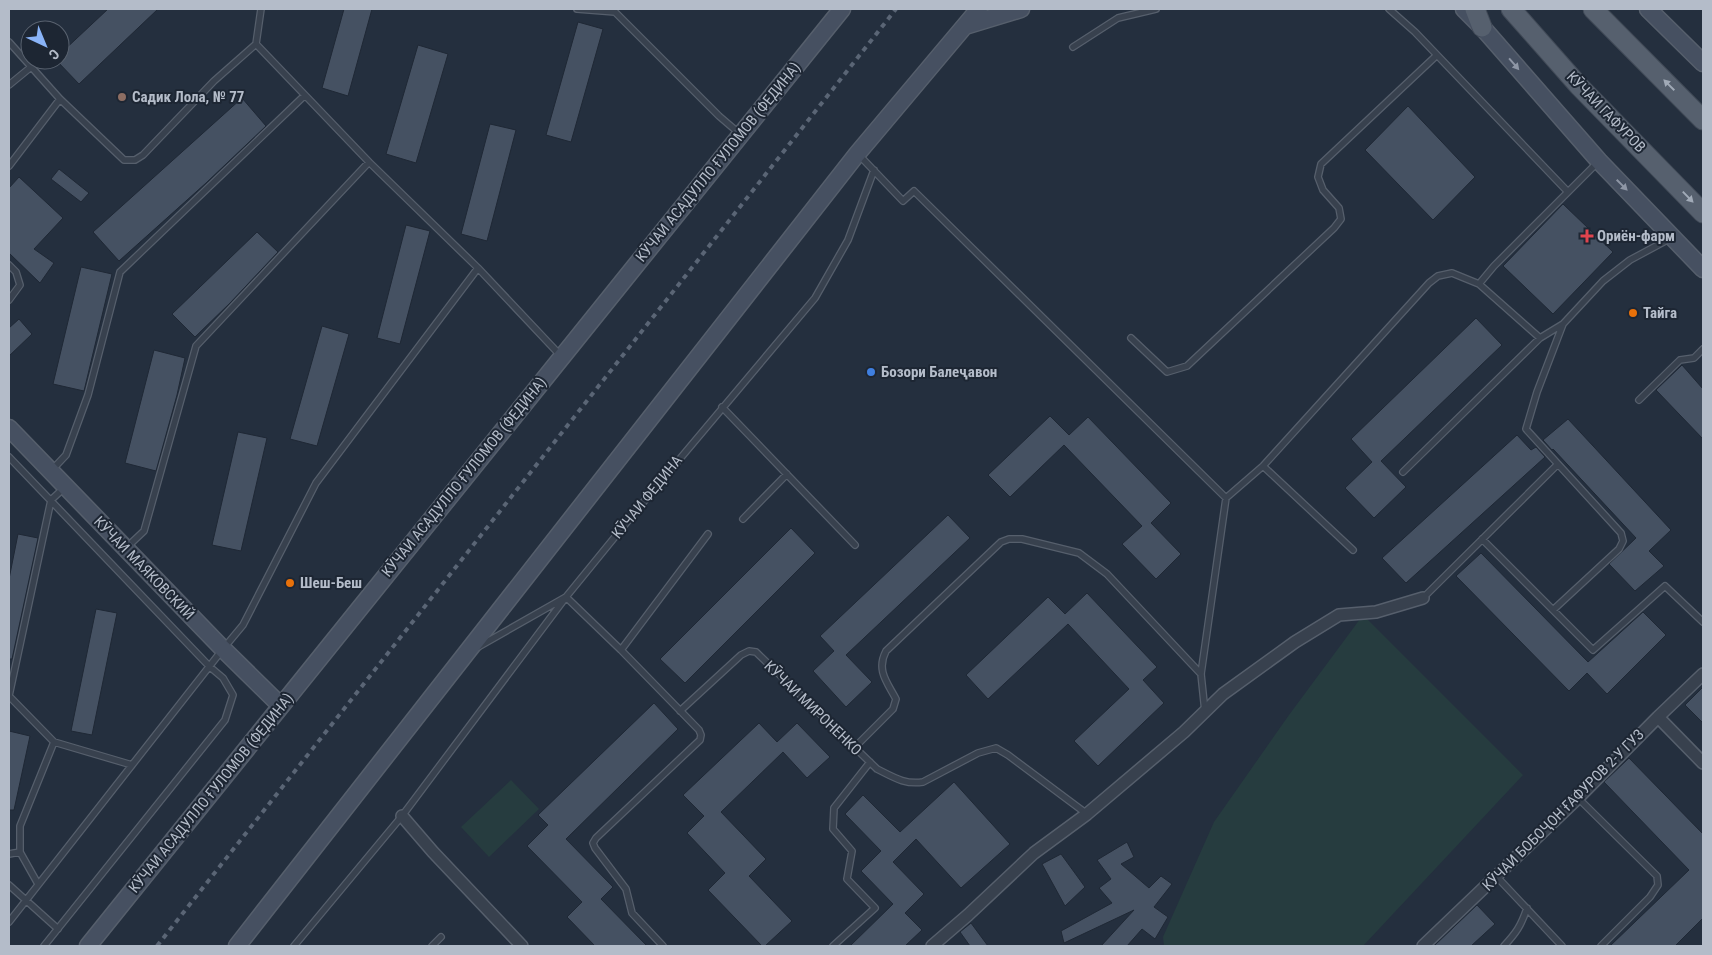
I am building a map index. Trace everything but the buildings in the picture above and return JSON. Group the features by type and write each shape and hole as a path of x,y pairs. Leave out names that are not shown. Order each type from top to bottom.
{"main road":[{"path":"1475,9 1482,27"},
{"name":"КӮЧАИ ГАФУРОВ","path":"1511,9 1579,86 1703,214"},
{"path":"1593,9 1695,104 1703,120"}],"street":[{"name":"КӮЧАИ АСАДУЛЛО ҒУЛОМОВ (ФЕДИНА)","path":"88,946 842,9"},
{"path":"239,944 857,154 979,9"},
{"path":"965,26 1021,9"},
{"path":"1464,9 1482,27 1599,161 1703,269"},
{"path":"1650,10 1703,63"},
{"name":"КӮЧАИ МАЯКОВСКИЙ","path":"9,428 223,649 281,706"},
{"path":"932,946 1034,853 1087,814 1184,732 1223,694 1295,642 1339,615 1376,612 1423,598"},
{"name":"КӮЧАИ БОБОҶОН ҒАФУРОВ 2-У ГУЗ","path":"1423,946 1497,877 1703,674"},
{"path":"1658,717 1703,763"},
{"path":"402,816 522,946"}],"lane":[{"path":"34,70 60,99 124,160 135,160 214,81 256,44 261,9"},
{"path":"578,9 615,12 719,116 740,134"},
{"path":"1073,47 1118,18 1156,9"},
{"path":"1389,9 1437,55 1568,192"},
{"path":"9,42 20,54"},
{"path":"256,44 304,96 478,268 562,356"},
{"path":"1131,338 1167,372 1187,366 1334,228 1341,219 1339,208 1323,190 1318,177 1321,164 1437,55"},
{"path":"9,85 27,70"},
{"path":"51,471 66,455 88,395 120,272 304,96"},
{"path":"9,166 60,99"},
{"path":"857,154 903,201 914,191 1226,498"},
{"path":"1479,284 1494,266 1599,161"},
{"path":"126,548 144,531 196,346 369,162"},
{"name":"КӮЧАИ ФЕДИНА","path":"294,946 402,816 566,597 722,407 815,298 848,240 874,170"},
{"path":"1403,472 1540,338 1563,324 1610,276 1630,260 1673,237"},
{"path":"9,265 16,272 20,285 9,300"},
{"path":"9,922 243,626 316,483 478,268"},
{"path":"1205,712 1201,674 1226,498 1263,466 1429,283 1438,276 1452,273 1479,284 1540,338"},
{"path":"1553,610 1619,549 1623,541 1622,533 1526,429 1537,392 1563,324"},
{"path":"1638,400 1680,360 1694,358 1703,349"},
{"path":"722,407 855,544"},
{"path":"9,457 210,667 223,678 233,695 225,720 44,946"},
{"path":"1423,598 1558,464"},
{"path":"1263,466 1353,550"},
{"path":"743,519 787,474"},
{"path":"65,486 51,500 9,696 54,742 132,765"},
{"path":"621,650 708,534"},
{"path":"855,747 893,709 896,699 882,672 882,660 886,651 1001,542 1009,539 1022,539 1079,553 1107,574 1201,674"},
{"path":"1482,539 1593,650 1665,586 1703,622"},
{"path":"466,654 566,597 699,730 700,740 596,838 593,843 626,889 632,913 663,946"},
{"name":"КӮЧАИ МИРОНЕНКО","path":"680,711 742,655 749,651 756,652 877,769 901,781 913,784 924,782 978,753 996,748 1087,814"},
{"path":"38,884 20,852 20,826 54,742"},
{"path":"833,946 875,908 847,880 852,851 833,829 834,808 870,762"},
{"path":"1578,798 1657,876 1658,886 1650,897 1601,946"},
{"path":"9,854 20,852"},
{"path":"1497,877 1562,946"},
{"path":"9,885 58,929"},
{"path":"1504,946 1516,934 1522,924 1527,908"},
{"path":"432,946 441,938"}],"green space":[{"path":"1363,615 1523,775 1363,946 1164,946 1163,937 1214,822 1289,715"},
{"path":"511,780 539,809 489,857 461,827"}],"railway":[{"path":"157,946 896,9"}],"place":[{"name":"Садик Лола, № 77","path":"122,97"},
{"name":"Ориён-фарм","path":"1587,236"},
{"name":"Тайга","path":"1633,313"},
{"name":"Бозори Балеҷавон","path":"871,372"},
{"name":"Шеш-Беш","path":"290,583"}]}
